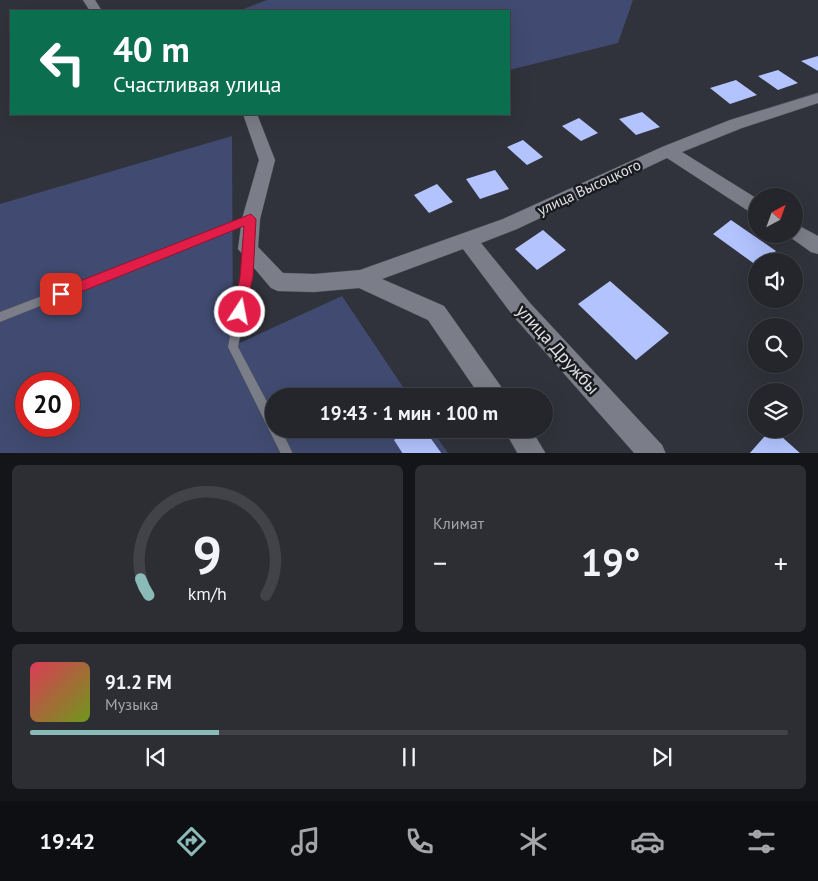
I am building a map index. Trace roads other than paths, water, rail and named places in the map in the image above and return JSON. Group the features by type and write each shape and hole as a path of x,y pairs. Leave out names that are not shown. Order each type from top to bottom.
{"street":[{"name":"улица Высоцкого","path":"360,279 510,224 668,151 736,124 818,98"},
{"path":"250,115 267,160 251,219 248,249 278,282 314,283 360,279 436,313 488,388"},
{"path":"668,151 748,202"},
{"path":"803,236 818,246"},
{"name":"улица Дружбы","path":"468,240 522,310 652,453"},
{"path":"522,438 532,453"}],"lane":[{"path":"0,317 251,219"},
{"path":"248,249 246,277 233,347 265,410"},
{"path":"279,438 286,453"}]}
